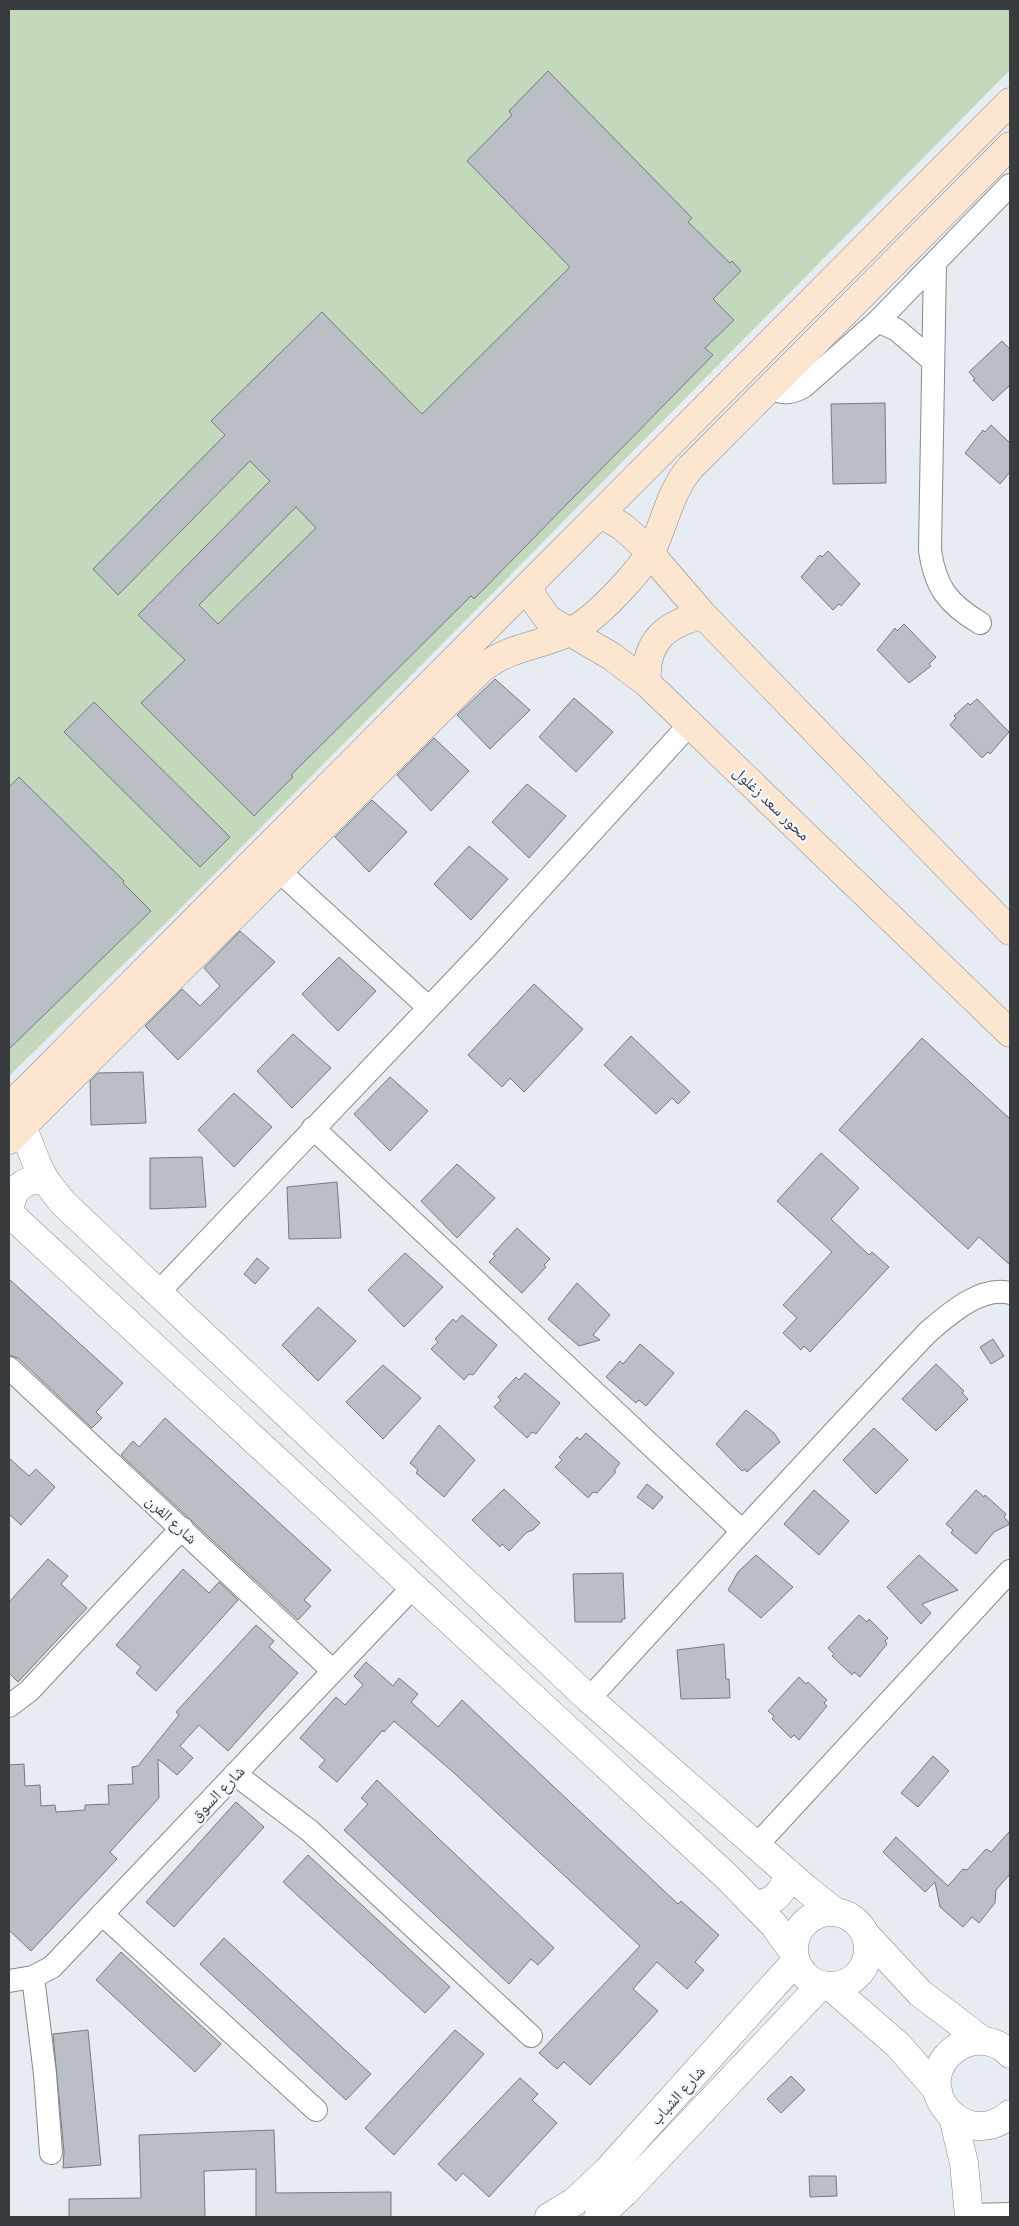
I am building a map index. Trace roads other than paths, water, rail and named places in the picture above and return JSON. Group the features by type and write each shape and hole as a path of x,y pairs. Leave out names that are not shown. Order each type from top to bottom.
{"main road":[{"path":"13,1124 530,586 1010,102"},
{"path":"13,1124 278,870 487,663 509,651 551,641 571,633 593,616 650,554 671,497 683,476 1010,146"},
{"path":"601,514 628,531 703,615 1005,922"},
{"name":"محور سعد زغلول","path":"530,586 533,598 544,614 559,627 611,656 648,683 1010,1033"},
{"path":"648,683 646,666 651,650 660,636 681,622 703,615"}],"street":[{"path":"769,388 782,394 792,393 804,387 878,321 1010,185"},
{"path":"935,263 930,550 933,573 944,593 960,611 980,623"},
{"path":"878,321 897,330 933,360"},
{"path":"157,1294 594,830 690,724"},
{"path":"278,870 428,1007"},
{"path":"13,1124 45,1180 63,1203 157,1294 589,1699 788,1873 834,1911 853,1918 866,1935 920,1993 1000,2044"},
{"path":"313,1128 741,1530"},
{"path":"45,1180 35,1180 18,1187 9,1203 9,1213 414,1586 755,1905 774,1925 805,1976 825,1986 898,2045 938,2091 943,2105 953,2117 973,2126 984,2126 995,2124 1010,2114"},
{"path":"589,1699 704,1575 741,1530 928,1332 958,1307 974,1299 993,1293 1010,1293"},
{"name":"شارع الفرن","path":"9,1368 333,1671"},
{"path":"9,1706 29,1691 182,1528"},
{"path":"756,1846 1009,1575"},
{"name":"شارع السوق","path":"9,1981 33,1977 52,1967 414,1586"},
{"path":"235,1774 310,1831 531,2036"},
{"path":"755,1905 771,1901 778,1896 783,1889 788,1873"},
{"path":"794,1957 796,1934 807,1919 824,1912 834,1911"},
{"path":"102,1914 316,2110"},
{"path":"825,1986 842,1985 853,1979 862,1970 867,1959 866,1935"},
{"name":"شارع الشباب","path":"548,2217 574,2202 607,2171 794,1957"},
{"path":"33,1977 45,2074 51,2153"},
{"name":"شارع الشباب","path":"598,2217 625,2192 825,1986"},
{"path":"938,2091 940,2068 952,2051 967,2043 1000,2044"},
{"path":"953,2117 964,2163 969,2216 1010,2214"}]}
